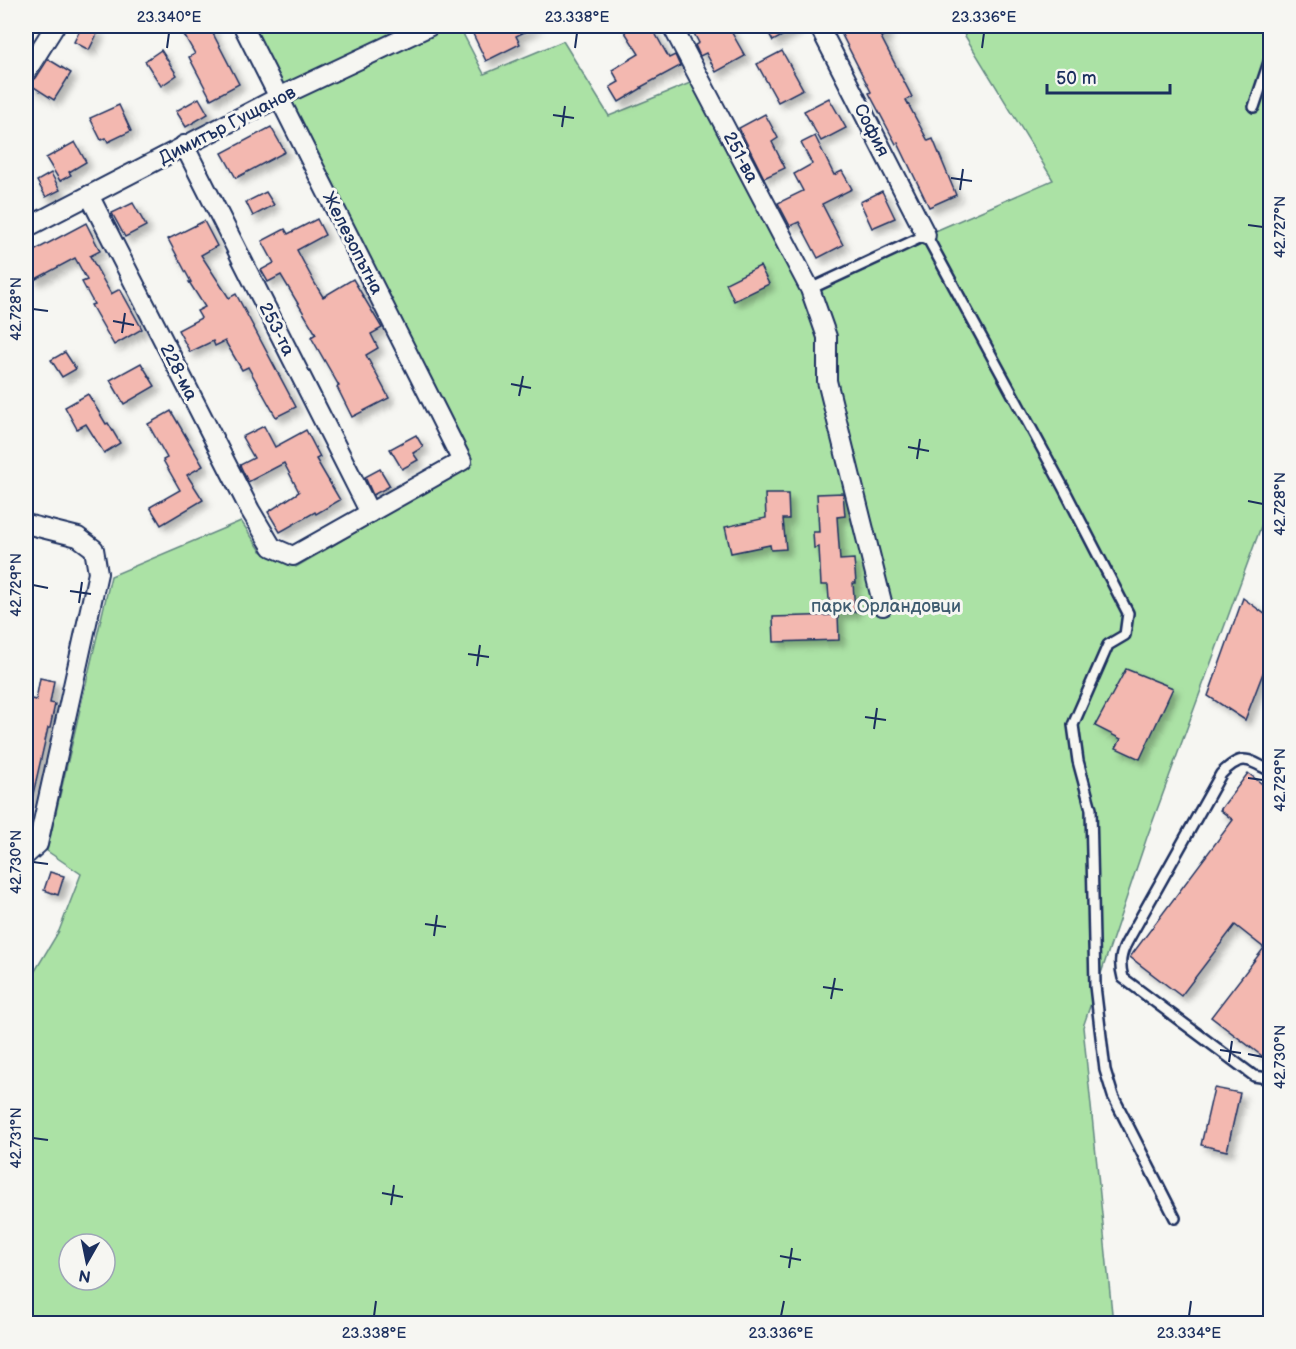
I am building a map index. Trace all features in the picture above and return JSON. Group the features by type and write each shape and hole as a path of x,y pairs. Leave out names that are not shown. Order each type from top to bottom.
{"street":[{"path":"26,72 55,26"},
{"name":"Железопътна","path":"243,26 462,461 370,513"},
{"name":"Димитър Гущанов","path":"26,228 279,97 430,26"},
{"name":"251-ва","path":"672,26 810,289 827,337 827,381 882,606"},
{"name":"София","path":"819,26 926,235"},
{"name":"253-та","path":"184,145 370,513"},
{"name":"228-ма","path":"89,195 250,510 272,547 293,556 370,513"},
{"path":"26,524 78,537 94,549 98,573 38,844 26,855"}],"lane":[{"path":"1254,107 1270,59"},
{"path":"810,289 926,235 1063,487 1128,613 1125,635 1108,645 1073,725 1078,761 1091,809 1095,986 1105,1070 1113,1096 1175,1218"},
{"path":"1270,771 1251,760 1240,759 1221,774 1120,955 1123,978 1254,1076 1270,1077"}],"green space":[{"name":"парк Орландовци","path":"253,26 459,26 484,74 563,41 609,116 700,79 810,289 1053,180 959,26 1270,26 1270,502 1147,837 1083,1027 1113,1323 26,1323 26,986 59,931 81,874 47,851 111,576 241,521 261,551 296,567 473,464"}],"building":[{"path":"82,26 98,32 89,50 74,42"},
{"path":"179,26 209,26 239,84 211,99 189,57 195,54"},
{"path":"486,26 537,26 516,36 520,44 486,61 472,32"},
{"path":"621,26 651,26 669,58 675,55 680,66 619,102 610,87 619,82 612,70 639,54"},
{"path":"690,26 728,26 745,56 716,72 706,53 700,56 695,45 699,43"},
{"path":"765,26 800,26 773,41"},
{"path":"846,26 882,26 887,34 881,37 912,97 906,100 928,141 933,139 956,195 929,207 898,143 896,144 869,93 871,92 839,29"},
{"path":"161,50 177,75 161,86 145,61"},
{"path":"782,51 803,89 778,102 757,64"},
{"path":"48,59 71,73 54,100 29,84 36,78"},
{"path":"199,98 208,114 186,127 176,111"},
{"path":"829,98 846,128 821,141 804,111"},
{"path":"119,105 131,131 108,142 106,138 101,140 90,118"},
{"path":"765,114 778,138 772,142 785,168 764,178 739,128"},
{"path":"271,127 285,152 236,178 222,153"},
{"path":"815,136 834,175 842,171 852,189 822,204 843,245 818,258 799,222 790,226 778,203 803,191 794,174 812,164 801,143"},
{"path":"75,142 86,162 69,172 71,175 60,181 46,158"},
{"path":"51,173 60,190 46,197 37,181"},
{"path":"882,191 895,218 872,228 860,202"},
{"path":"266,192 274,205 253,216 246,202"},
{"path":"133,203 146,226 125,237 112,213"},
{"path":"317,219 325,235 297,250 314,282 323,297 353,279 382,328 371,334 378,348 366,355 389,398 352,417 337,387 339,386 311,337 316,334 281,275 268,282 261,270 274,263 262,241 285,229 288,234"},
{"path":"204,221 217,246 201,255 229,298 236,294 296,407 276,417 248,367 242,370 225,341 215,346 213,341 190,352 178,330 201,318 197,311 205,307 189,282 191,282 168,239"},
{"path":"86,223 100,251 90,256 111,294 120,289 142,329 114,345 91,305 94,304 82,282 87,280 75,258 34,280 26,265 26,255"},
{"path":"760,266 769,284 734,301 726,283"},
{"path":"65,352 76,369 62,377 51,360"},
{"path":"141,363 155,386 124,404 110,380"},
{"path":"88,394 120,443 104,453 86,424 77,429 65,407"},
{"path":"171,411 203,466 187,475 203,500 161,525 150,507 180,490 163,460 167,458 148,424"},
{"path":"264,426 275,447 306,430 320,457 316,459 340,500 280,532 268,512 299,492 284,463 248,482 240,465 254,458 242,437"},
{"path":"416,435 423,447 413,453 418,460 402,469 390,449"},
{"path":"380,469 390,486 373,495 365,477"},
{"path":"843,493 845,516 837,517 840,560 854,559 855,612 830,614 828,585 821,585 819,547 814,548 813,532 819,532 817,494"},
{"path":"765,494 788,494 789,519 783,519 786,549 771,550 770,545 731,553 725,527 766,518"},
{"path":"1243,598 1270,618 1270,679 1263,673 1245,720 1208,696"},
{"path":"838,615 839,640 774,642 773,617"},
{"path":"1126,669 1173,688 1140,759 1116,748 1121,739 1095,726"},
{"path":"40,678 54,681 50,703 55,704 31,803 26,803 26,698 36,700"},
{"path":"1248,773 1270,790 1270,1062 1211,1017 1264,948 1235,925 1181,996 1130,957 1233,820 1220,810"},
{"path":"50,872 64,876 58,895 44,890"},
{"path":"1214,1088 1240,1093 1227,1151 1201,1145"}]}
